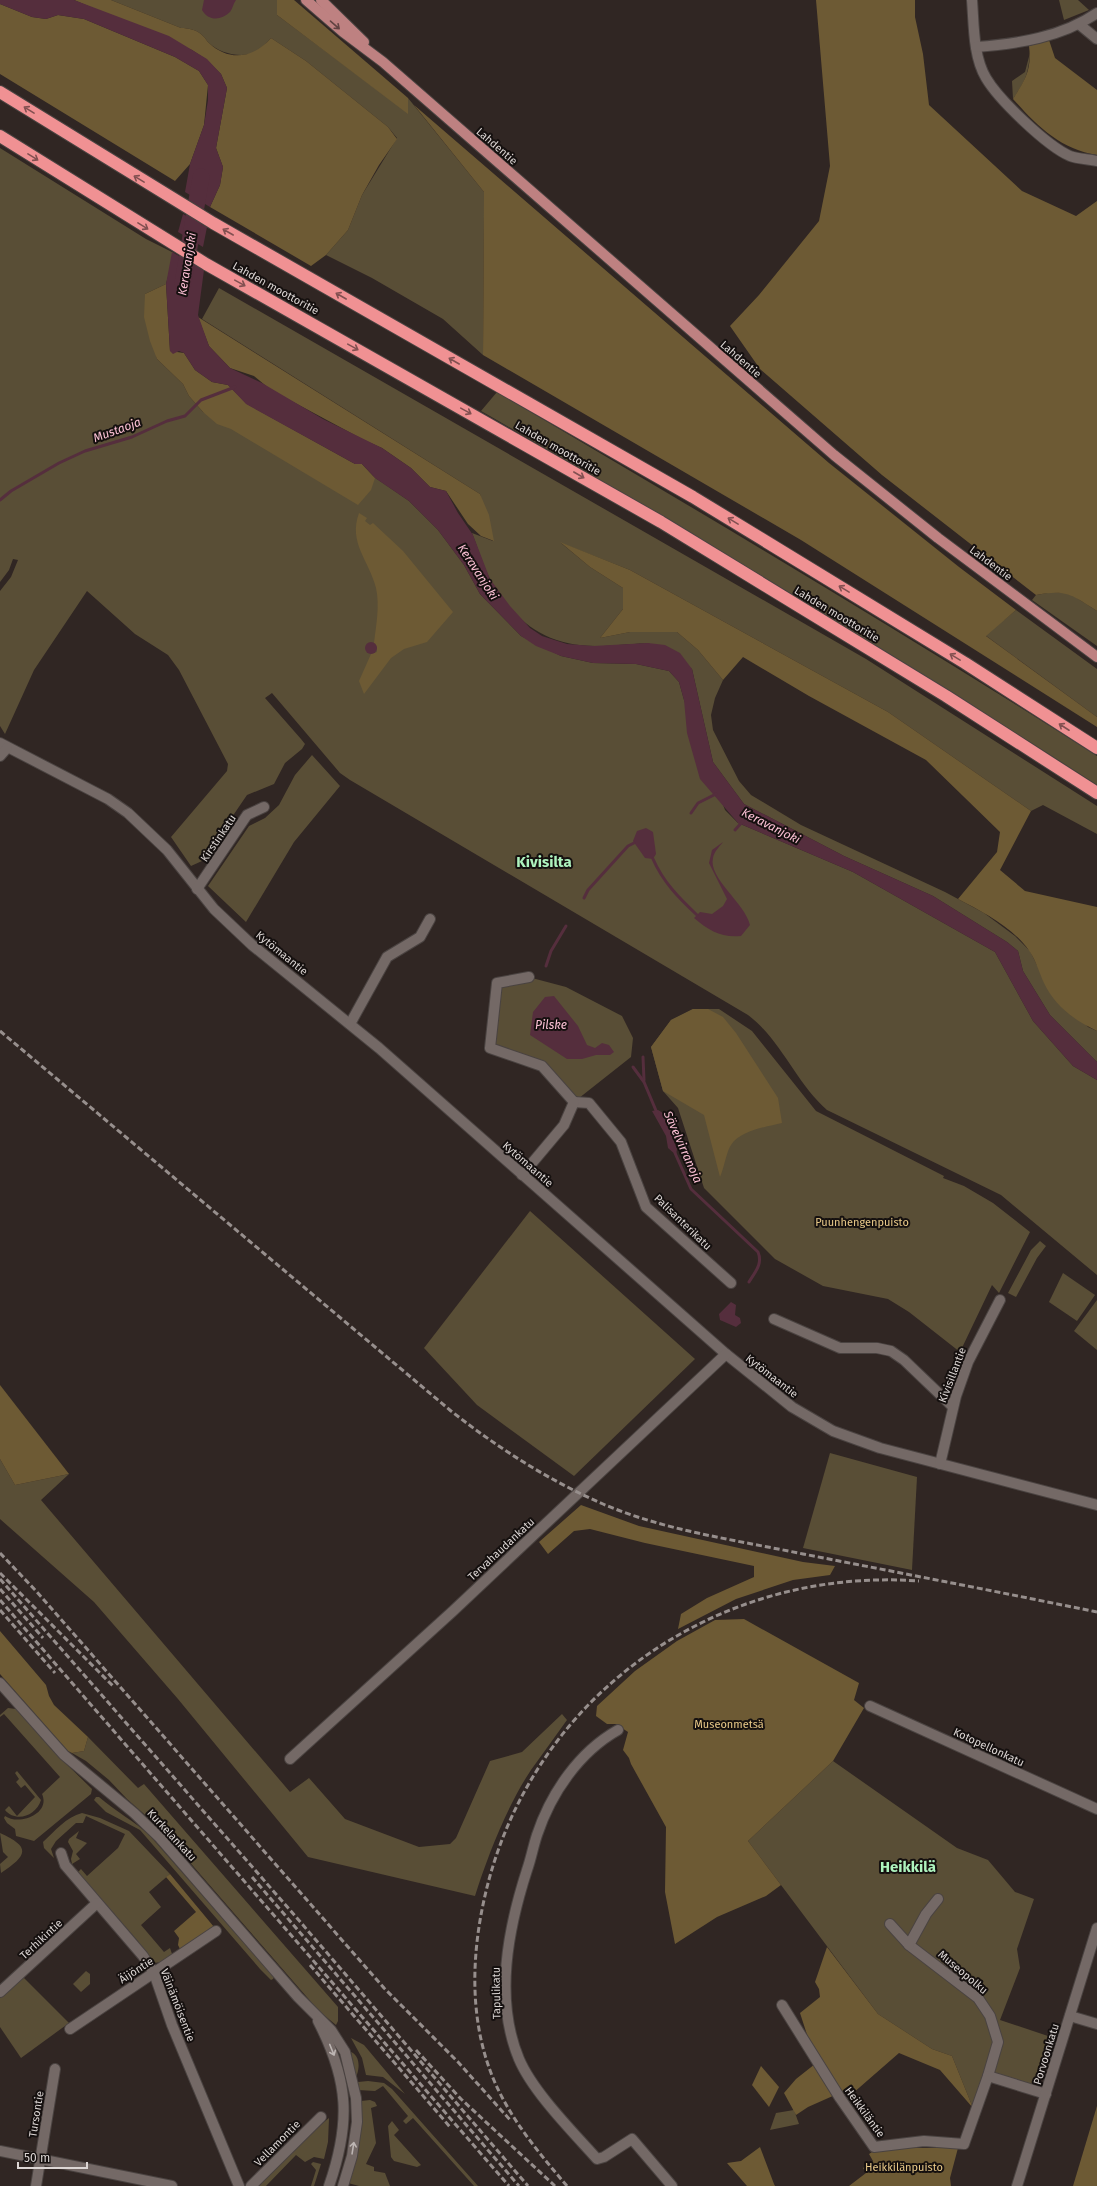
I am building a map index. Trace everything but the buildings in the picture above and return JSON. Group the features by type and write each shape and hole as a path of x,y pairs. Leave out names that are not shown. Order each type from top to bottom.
{"highway":[{"path":"0,92 213,223 693,497 965,663 1097,748"},
{"name":"Lahden moottoritie","path":"0,136 206,264 661,522 946,696 1097,792"}],"main road":[{"name":"Lahdentie","path":"306,0 343,32 383,62"},
{"name":"Lahdentie","path":"321,0 383,62 834,455 938,538 1097,657"}],"street":[{"path":"972,0 976,47 985,77 1013,111 1058,149 1071,156 1097,161"},
{"path":"976,47 1030,41 1080,25 1097,13"},
{"path":"1080,25 1097,39"},
{"path":"0,756 4,745"},
{"name":"Kytömaantie","path":"4,745 108,799 128,813 167,850 214,909 252,945 350,1024 726,1354 792,1408 833,1431 880,1448 1097,1505"},
{"name":"Kirstinkatu","path":"197,889 247,815 264,807"},
{"path":"350,1024 387,957 420,937 430,919"},
{"path":"522,1175 564,1125 574,1102 542,1066 490,1048 496,983 529,978"},
{"name":"Palisanterikatu","path":"574,1102 589,1103 621,1142 646,1207 731,1283"},
{"name":"Kivisillantie","path":"940,1464 952,1406 968,1362 1000,1300"},
{"path":"774,1319 840,1348 877,1348 891,1351 904,1360 952,1406"},
{"name":"Tervahaudankatu","path":"290,1759 453,1611 726,1354"},
{"name":"Kurkelankatu","path":"0,1683 64,1755 134,1813 160,1838 315,2015 331,2030 345,2052 356,2098 357,2122 352,2156 343,2186"},
{"name":"Kotopellonkatu","path":"870,1706 1097,1809"},
{"name":"Tapulikatu","path":"618,1730 604,1738 581,1759 562,1782 546,1811 514,1909 509,1938 506,2011 510,2035 519,2060 548,2104 597,2158 604,2157 632,2140 672,2186"},
{"name":"Väinämöisentie","path":"61,1853 65,1865 143,1956 154,1973 172,2025 239,2186"},
{"path":"910,1945 926,1914 938,1899"},
{"name":"Terhikintie","path":"0,1992 97,1903"},
{"name":"Museopolku","path":"890,1924 910,1945 978,1998 990,2016 998,2042 988,2076"},
{"name":"Porvoonkatu","path":"1017,2186 1097,1928"},
{"name":"Äijöntie","path":"70,2029 216,1931"},
{"name":"Heikkiläntie","path":"782,2005 840,2098 874,2147 924,2141 964,2144 988,2076"},
{"name":"Kurkelankatu","path":"315,2015 334,2053 342,2082 342,2144 329,2186"},
{"path":"1070,2016 1097,2024"},
{"name":"Tursontie","path":"36,2186 55,2069"},
{"path":"988,2076 1046,2094"},
{"name":"Vellamontie","path":"251,2186 321,2117"},
{"path":"0,2151 172,2186"}],"green space":[{"path":"74,0 111,0 181,28 196,31 217,49 233,55 241,55 257,50 271,38 306,61 388,127 397,139 379,165 362,195 348,230 326,255 311,266 210,207 220,185 223,167 216,148 227,88 221,74 207,60 192,50"},
{"path":"111,0 277,0 277,15 408,113 408,98 484,192 1004,620 1016,610 1097,669 1097,717 955,613 484,216 483,355 443,319 372,278 326,255 348,230 362,195 397,138 388,127 306,61 271,38 262,48 250,54 231,54 213,47 201,34 196,31 181,28"},
{"path":"277,0 294,0 408,98 408,114 277,15"},
{"path":"816,0 915,0 915,17 923,54 929,105 1022,191 1076,216 1097,201 1097,611 1075,597 1062,593 1046,593 1036,595 882,475 760,369 730,326 759,295 819,221 830,166"},
{"path":"1059,0 1078,0 1089,10 1064,20"},
{"path":"0,4 32,17 46,19 58,15 84,19 175,57 199,71 208,85 204,125 190,164 175,181 0,74"},
{"path":"1049,40 1055,58 1097,90 1097,155 1072,148 1050,135 1040,127 1013,99 1027,74 1030,54 1029,46"},
{"path":"1030,53 1025,78 1013,99 1012,81 1025,72"},
{"path":"414,105 829,463 959,567 1016,610 986,636 1097,717 1097,727 801,540 483,355 484,192"},
{"path":"0,148 146,239 174,253 166,284 145,294 157,359 183,384 189,396 203,412 355,464 409,501 438,530 464,565 480,594 521,636 561,656 593,663 636,664 669,671 679,682 684,700 725,810 738,823 853,872 995,952 1033,1021 1073,1066 1097,1080 1097,1275 1001,1195 827,1110 806,1087 770,1037 760,1025 748,1015 340,773 272,693 265,698 305,744 302,749 285,763 274,784 247,795 202,861 191,866 171,837 227,771 228,764 179,670 168,655 135,634 87,591 34,670 5,734 0,726 0,591 11,577 18,560 13,559 9,570 0,582"},
{"path":"166,284 170,351 184,353 195,370 212,382 228,385 247,404 355,464 362,464 375,478 371,490 358,505 231,429 217,424 203,412 189,396 183,384 157,359 150,341 144,317 145,294"},
{"path":"219,288 866,659 1097,806 1097,834 1043,805 1031,811 888,712 630,570 561,543 590,567 623,588 623,609 600,638 630,632 677,632 698,650 723,680 715,698 711,715 713,730 739,781 751,795 801,825 945,892 984,913 1015,936 1030,951 1037,965 1088,1027 1097,1031 1097,1062 1050,1015 1023,971 1018,951 1007,942 933,896 844,856 744,804 713,762 692,669 650,644 600,646 577,645 546,636 520,619 499,594 490,579 472,533 493,541 480,494 202,319"},
{"path":"198,317 480,494 489,515 494,541 481,536 468,524 446,491 430,487 411,468 382,448 364,440 271,390 254,376 230,368 209,346"},
{"path":"497,392 874,617 1097,756 1097,785 792,594 481,411"},
{"path":"359,513 367,518 365,521 370,525 373,523 403,551 453,612 427,642 404,649 391,658 364,694 359,681 371,654 377,652 377,647 374,643 378,602 373,578 358,543 356,524"},
{"path":"560,542 630,570 888,712 1031,811 1000,870 1025,891 1097,907 1097,1031 1066,1012 1054,999 1044,983 1032,955 1016,935 978,909 958,899 997,852 1000,832 926,760 809,696 743,657 723,680 698,650 677,632 630,632 600,638 623,609 623,588 590,567"},
{"path":"1053,592 1069,593 1097,611 1097,646 1032,600 1036,595"},
{"path":"312,755 340,786 294,842 246,922 208,886 249,826 265,818 279,805 295,775"},
{"path":"532,978 566,987 622,1016 633,1038 631,1057 574,1102 542,1066 490,1048 497,983"},
{"name":"Puunhengenpuisto","path":"693,1009 719,1009 752,1031 816,1111 944,1176 943,1178 964,1186 993,1203 1030,1232 999,1293 992,1285 960,1352 909,1312 888,1299 823,1286 775,1259 704,1188 678,1108 663,1091 651,1047 671,1020"},
{"path":"693,1009 708,1009 723,1017 736,1033 778,1098 782,1123 754,1130 735,1140 730,1147 720,1177 704,1115 663,1091 651,1047 671,1020"},
{"path":"530,1211 695,1359 574,1476 477,1405 424,1348"},
{"path":"1040,1241 1046,1246 1037,1258 1016,1297 1008,1293 1031,1250"},
{"path":"1063,1273 1095,1295 1077,1321 1049,1302"},
{"path":"1097,1300 1097,1350 1074,1331"},
{"path":"0,1385 69,1474 15,1485 0,1459"},
{"path":"830,1453 917,1477 912,1570 803,1548"},
{"path":"0,1459 15,1485 69,1474 41,1500 290,1792 309,1778 345,1819 419,1847 450,1844 456,1838 490,1761 522,1752 562,1714 567,1720 531,1770 514,1799 492,1848 475,1896 308,1857 178,1699 94,1602 0,1519"},
{"path":"581,1505 639,1526 803,1562 835,1566 830,1575 793,1580 736,1599 678,1629 681,1614 707,1598 754,1577 754,1566 645,1543 590,1529 574,1531 548,1554 539,1542"},
{"name":"Museonmetsä","path":"744,1619 859,1683 854,1700 864,1708 833,1761 748,1841 781,1885 766,1896 717,1917 675,1944 665,1892 666,1827 629,1758 623,1750 628,1732 616,1724 607,1724 596,1716 597,1706 635,1671 677,1641 715,1620"},
{"path":"0,1631 46,1685 49,1696 54,1705 88,1737 84,1751 72,1753 68,1751 0,1674"},
{"path":"8,1708 16,1709 53,1751 92,1789 91,1794 34,1841 16,1836 15,1829 7,1823 4,1818 5,1816 11,1819 25,1819 38,1812 44,1801 42,1794 60,1777 4,1714 0,1717 0,1715"},
{"path":"88,1737 138,1788 144,1784 338,2007 338,2021 336,2025 319,2011 160,1828 127,1799 109,1780 86,1761 72,1753 84,1751"},
{"path":"833,1761 957,1848 988,1860 1015,1892 1034,1899 1017,1949 1020,1968 1000,2020 1054,2038 1040,2079 1030,2085 987,2071 973,2108 952,2056 932,2049 878,2014 748,1841"},
{"path":"17,1771 41,1800 35,1810 30,1814 20,1817 10,1814 5,1810 9,1806 17,1816 35,1797 25,1785 21,1788 16,1782 19,1779 15,1773"},
{"path":"96,1797 99,1797 139,1826 151,1837 274,1977 273,1979 271,1980 260,1969 140,1830 106,1812 94,1800"},
{"path":"82,1813 100,1818 129,1831 170,1874 149,1892 161,1907 141,1925 164,1952 170,1948 172,1954 162,1962 154,1963 137,1940 78,1872 81,1869 87,1876 118,1848 125,1834 86,1816 83,1823 76,1823 56,1841 51,1849 54,1858 44,1848 43,1842 56,1829 66,1821"},
{"path":"79,1831 76,1838 87,1843 76,1854 80,1859 72,1864 71,1859 73,1851 68,1842 69,1839"},
{"path":"0,1833 17,1843 21,1847 22,1852 17,1861 1,1873 0,1864 8,1857 3,1852"},
{"path":"170,1874 214,1927 180,1949 178,1945 179,1938 174,1931 196,1912 166,1877"},
{"path":"827,1947 878,2014 932,2049 952,2056 973,2108 940,2070 899,2053 852,2094 841,2093 812,2050 800,2013 820,1997 819,1989 815,1982"},
{"path":"86,1971 90,1974 90,1984 81,1992 73,1984"},
{"path":"22,1976 69,2023 21,2058 0,2027 0,1998"},
{"path":"351,2038 364,2045 405,2094 383,2077 366,2075 362,2058"},
{"path":"351,2052 358,2059 358,2070 356,2077"},
{"path":"815,2064 835,2095 808,2107 796,2115 784,2093 796,2079"},
{"path":"761,2066 779,2087 769,2107 752,2085"},
{"path":"368,2081 384,2083 392,2089 478,2186 474,2186 413,2118 406,2124 403,2121 408,2116 383,2086 375,2091 358,2090 358,2082"},
{"path":"370,2100 375,2102 377,2106 371,2108 376,2143 366,2164 374,2167 374,2171 385,2173 390,2186 359,2186 348,2183 360,2125 361,2101"},
{"path":"1097,2106 1097,2186 1073,2186"},
{"path":"794,2110 799,2124 770,2130 776,2113"},
{"path":"329,2118 328,2142 324,2159 314,2157 305,2162 296,2155 266,2186 258,2186 311,2133"},
{"path":"392,2121 399,2130 394,2135 421,2165 417,2167 394,2161 391,2157 388,2126"},
{"path":"760,2147 775,2186 747,2186 727,2163 741,2161"},
{"name":"Heikkilänpuisto","path":"878,2148 958,2148 950,2178 951,2186 849,2186 866,2173 863,2168 873,2161 869,2154"},
{"path":"313,2162 321,2164 314,2186 311,2186 316,2170 311,2164"}],"water":[{"path":"0,0 74,0 169,36 207,59 221,74 227,88 216,148 223,167 220,185 210,207 185,192 190,164 204,125 208,100 208,85 199,71 175,57 84,19 58,15 46,19 32,17 0,4"},
{"path":"204,0 236,0 230,12 226,15 219,18 211,18 202,10"},
{"path":"183,214 207,227 203,247 178,232"},
{"path":"172,252 204,270 198,315 209,346 230,368 262,383 323,419 382,448 411,468 430,487 446,491 458,513 473,535 490,579 510,606 530,628 542,636 567,644 593,646 648,643 665,645 680,653 692,669 713,762 744,804 844,856 933,896 1007,942 1018,951 1023,971 1050,1015 1097,1062 1097,1080 1073,1066 1033,1021 995,952 853,872 738,823 700,779 687,733 684,700 679,682 669,671 636,664 593,663 561,656 536,646 521,636 480,594 464,565 438,530 409,501 375,478 362,464 355,464 246,404 228,385 212,382 195,370 184,353 179,351 173,354 170,351 166,284"},
{"path":"371,642 375,644 377,648 375,652 371,654 367,652 365,648 367,644"},
{"path":"646,828 653,832 656,854 653,859 645,858 633,841 637,831"},
{"path":"723,842 714,854 713,866 721,882 747,917 750,925 741,936 728,936 716,933 705,927 694,918 700,912 712,914 723,906 727,899 709,863 712,850"},
{"name":"Pilske","path":"554,996 578,1026 587,1045 595,1048 602,1043 609,1045 614,1052 610,1055 596,1055 582,1059 567,1059 530,1035 533,1012 545,997"},
{"path":"658,1110 672,1120 672,1137 677,1149 676,1155 668,1148 666,1136 652,1111"},
{"path":"731,1302 736,1305 735,1315 740,1318 741,1323 736,1327 720,1320 719,1314"}],"waterway":[{"name":"Keravanjoki","path":"183,283 201,177"},
{"name":"Mustaoja","path":"0,500 11,491 59,463 85,451 132,437 167,421 185,416 201,400 235,387"},
{"path":"691,813 698,803 716,794"},
{"path":"735,830 743,821"},
{"path":"584,898 588,890 628,846 634,843"},
{"path":"653,859 667,882 678,896 697,915"},
{"path":"546,966 551,951 566,926"},
{"path":"643,1057 644,1080"},
{"name":"Sävelvirranoja","path":"633,1067 644,1082 657,1113"},
{"name":"Sävelvirranoja","path":"675,1153 691,1189 758,1252 760,1260 759,1264 749,1282"}],"railway":[{"path":"0,1031 451,1411 505,1450 563,1485 603,1504 676,1528 1097,1612"},
{"path":"0,1553 37,1592 384,1988 458,2062 511,2121"},
{"path":"0,1573 114,1687"},
{"path":"0,1579 290,1910 528,2186"},
{"path":"567,2186 526,2135 500,2093 485,2057 480,2035 475,1990 477,1945 484,1900 507,1828 542,1763 587,1706 641,1659 703,1622 771,1596 843,1582 919,1581"},
{"path":"0,1589 43,1638"},
{"path":"0,1600 509,2186"},
{"path":"0,1610 55,1673"},
{"path":"252,1877 519,2186"},
{"path":"310,1965 450,2127"},
{"path":"416,2050 461,2099 555,2186"}],"district":[{"name":"Kivisilta","path":"544,862"},
{"name":"Heikkilä","path":"908,1867"}]}
